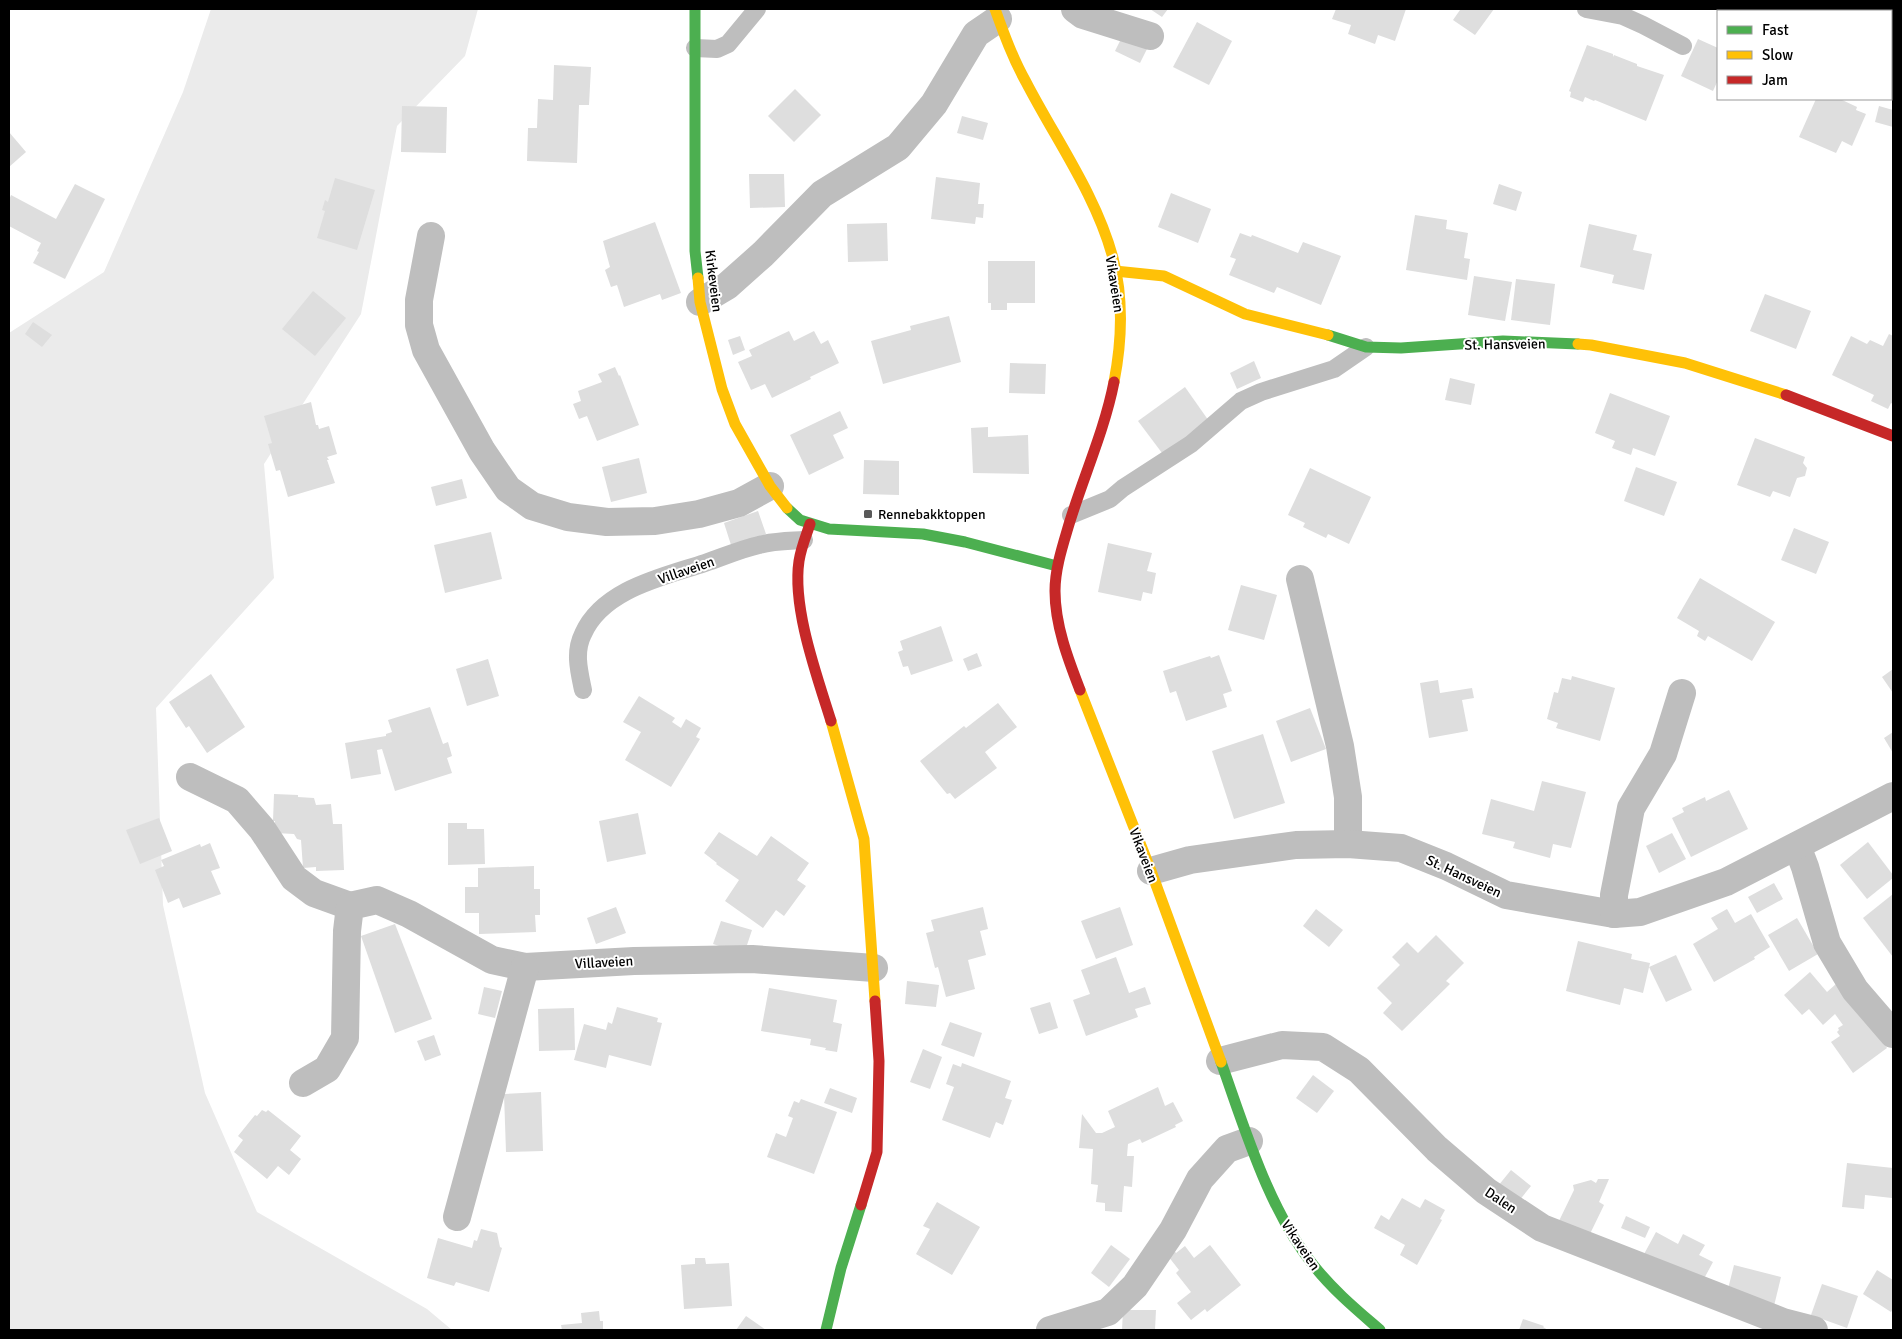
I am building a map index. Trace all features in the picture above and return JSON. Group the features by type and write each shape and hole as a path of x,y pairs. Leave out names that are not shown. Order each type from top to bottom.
{"main road":[{"name":"Kirkeveien","path":"695,9 695,251 700,302 722,389 735,424 770,486 785,506 800,520 807,532"},
{"name":"Vikaveien","path":"997,14 1020,70 1080,177 1103,225 1120,298 1119,362 1108,411 1071,515 1057,566 1055,593 1064,645 1072,672 1151,871 1263,1178 1294,1238 1313,1265 1338,1294 1380,1330"},
{"name":"St. Hansveien","path":"1115,271 1164,276 1244,314 1321,333 1366,347 1401,348 1503,341 1591,345 1685,363 1780,393 1893,436"},
{"path":"826,1330 841,1268 877,1152 879,1061 864,839 842,756 814,668 799,604 799,561 807,532 829,529 923,534 965,542 1057,566"}],"street":[{"path":"1075,9 1083,15 1150,36"},
{"name":"Vikaveien","path":"700,302 727,286 749,267 822,194 898,147 934,104 976,34 997,14"},
{"path":"431,236 419,300 419,325 426,350 482,451 508,489 532,506 568,517 607,522 656,521 699,514 739,503 770,486"},
{"path":"1300,579 1340,746 1348,797 1348,844"},
{"path":"1614,914 1614,895 1631,808 1663,754 1682,692"},
{"path":"190,777 237,800 262,829 294,878 314,893 350,906 347,931 345,1038 327,1069 303,1083"},
{"name":"St. Hansveien","path":"1151,871 1190,860 1296,844 1348,844 1401,848 1446,866 1506,895 1614,914 1640,912 1726,882 1893,796"},
{"path":"1797,846 1827,943 1855,990 1893,1034"},
{"name":"Villaveien","path":"350,906 377,900 409,914 492,960 525,967 634,961 752,959 874,968"},
{"path":"457,1217 525,967"},
{"name":"Dalen","path":"1220,1061 1282,1045 1323,1047 1359,1070 1437,1150 1486,1191 1542,1228 1783,1322 1814,1330"},
{"path":"1050,1330 1108,1312 1135,1286 1173,1230 1200,1179 1227,1150 1250,1141"}],"lane":[{"path":"695,48 717,49 728,44 758,9"},
{"path":"1586,9 1623,16 1683,46"},
{"path":"1071,515 1110,499 1123,488 1191,444 1241,401 1261,392 1334,369 1366,347"},
{"name":"Villaveien","path":"583,690 578,664 578,649 582,634 595,615 612,600 656,580 760,544 807,532"}],"shaded area":[{"path":"211,9 478,9 465,56 397,126 361,314 264,464 274,578 156,708 163,905 205,1093 257,1212 427,1309 452,1330 9,1330 9,333 104,272 183,92"}],"building":[{"path":"1150,9 1168,9 1162,17"},
{"path":"1336,9 1406,9 1395,41 1378,35 1375,44 1348,34 1351,25 1332,19"},
{"path":"1458,9 1494,9 1475,35 1453,20 1460,10"},
{"path":"1861,9 1863,10 1820,10"},
{"path":"1197,22 1232,41 1209,85 1173,67"},
{"path":"1123,35 1148,47 1140,63 1115,51"},
{"path":"1698,39 1717,48 1717,82 1713,91 1681,76"},
{"path":"1587,45 1613,54 1613,57 1614,55 1637,64 1637,66 1664,75 1646,121 1595,100 1585,97 1583,102 1570,97 1571,92 1569,91"},
{"path":"554,65 591,67 589,105 579,105 577,163 527,161 528,128 537,128 538,99 553,100"},
{"path":"795,89 821,115 794,142 768,116"},
{"path":"1816,100 1842,100 1857,107 1856,110 1866,114 1852,146 1842,141 1836,153 1799,137"},
{"path":"402,106 447,107 446,153 401,152"},
{"path":"1879,106 1893,110 1893,127 1875,122"},
{"path":"962,116 988,123 983,140 957,133"},
{"path":"9,132 26,152 9,167"},
{"path":"749,174 784,174 785,207 750,208"},
{"path":"936,177 980,183 978,204 984,204 983,218 976,217 975,224 931,219"},
{"path":"335,178 375,190 357,250 317,238 325,211 322,210 325,200 328,202"},
{"path":"75,184 105,199 65,279 33,263 41,243 9,226 9,200 11,195 56,219"},
{"path":"1499,184 1522,192 1516,211 1493,204"},
{"path":"1171,193 1211,209 1198,243 1158,227"},
{"path":"1415,215 1447,220 1446,229 1468,233 1464,258 1470,259 1467,280 1406,270"},
{"path":"655,222 681,293 662,300 660,294 624,307 617,285 611,287 605,270 610,267 603,241"},
{"path":"887,223 888,261 848,262 847,224"},
{"path":"1589,224 1637,235 1633,250 1652,254 1644,290 1612,283 1614,275 1580,267"},
{"path":"1240,233 1251,237 1252,235 1298,253 1303,242 1341,256 1321,305 1277,287 1274,293 1229,275 1236,259 1230,257"},
{"path":"988,261 1035,261 1035,303 1007,303 1007,310 991,310 991,303 988,303"},
{"path":"1474,276 1512,282 1505,321 1468,315"},
{"path":"1516,279 1555,284 1550,325 1511,320"},
{"path":"313,291 346,318 315,356 282,329"},
{"path":"1765,294 1811,311 1796,349 1750,331"},
{"path":"949,316 961,362 883,384 871,341 911,330 910,326"},
{"path":"33,322 52,335 42,347 25,334"},
{"path":"789,331 794,341 814,331 821,344 828,340 839,363 772,398 765,384 751,390 738,362 752,356 749,350"},
{"path":"1889,334 1893,336 1893,404 1891,403 1888,409 1871,401 1874,395 1832,375 1851,336 1867,344 1870,340 1883,346"},
{"path":"740,336 745,350 733,355 728,340"},
{"path":"1254,361 1261,378 1237,389 1230,373"},
{"path":"1010,363 1046,364 1045,394 1009,393"},
{"path":"615,367 620,375 639,425 597,441 587,416 579,419 573,404 581,401 578,391 602,382 598,374"},
{"path":"1450,378 1475,384 1471,405 1445,400"},
{"path":"1185,387 1211,424 1165,457 1138,421"},
{"path":"1610,393 1670,416 1655,456 1633,448 1631,455 1612,448 1615,441 1595,433"},
{"path":"311,402 316,425 318,425 319,429 329,426 337,454 327,457 329,460 327,460 335,483 288,497 280,470 276,471 268,444 272,443 264,416"},
{"path":"840,411 848,428 833,435 844,458 809,475 790,435"},
{"path":"988,427 988,437 1028,435 1029,474 973,473 971,428"},
{"path":"1755,438 1805,457 1803,463 1807,468 1805,476 1797,478 1790,497 1773,491 1770,497 1737,485"},
{"path":"639,458 647,493 611,502 602,467"},
{"path":"864,460 899,461 899,495 863,494"},
{"path":"1636,467 1677,482 1664,516 1624,501"},
{"path":"1310,468 1371,497 1349,544 1328,534 1326,538 1303,527 1305,523 1288,515"},
{"path":"462,479 467,498 436,506 431,487"},
{"path":"758,511 766,534 731,545 724,523"},
{"path":"1794,528 1829,542 1816,574 1781,560"},
{"path":"491,532 502,579 445,593 434,545"},
{"path":"1108,543 1152,553 1147,571 1156,573 1152,594 1143,592 1141,601 1098,592"},
{"path":"1700,578 1775,622 1752,661 1708,636 1705,641 1697,636 1699,631 1677,618"},
{"path":"1241,585 1277,595 1264,640 1228,630"},
{"path":"941,626 953,661 911,675 908,666 903,667 898,652 903,650 900,641"},
{"path":"977,653 982,666 968,671 963,659"},
{"path":"1219,655 1232,691 1223,694 1227,707 1186,721 1176,691 1170,693 1163,671 1210,656 1211,658"},
{"path":"488,659 499,696 467,706 456,669"},
{"path":"1893,669 1893,693 1882,677"},
{"path":"211,674 245,727 207,753 189,726 186,728 169,702"},
{"path":"1572,676 1615,688 1600,741 1556,728 1558,723 1547,719 1554,692 1558,693 1562,678 1571,680"},
{"path":"1438,680 1440,693 1472,688 1474,698 1462,700 1468,731 1429,738 1420,683"},
{"path":"639,696 675,718 672,722 681,728 686,719 701,728 696,737 700,739 671,787 625,760 641,732 623,722"},
{"path":"998,703 1017,727 985,752 997,768 955,799 950,793 947,794 920,761 964,726 966,728"},
{"path":"430,707 443,744 448,742 452,756 447,758 452,773 395,791 382,749 377,750 381,774 351,779 345,743 386,736 386,734 392,732 388,720"},
{"path":"1310,708 1326,749 1291,762 1276,721"},
{"path":"1893,732 1893,753 1884,738"},
{"path":"1263,734 1285,803 1234,819 1212,751"},
{"path":"1542,781 1586,792 1571,848 1553,844 1550,858 1513,848 1515,842 1482,834 1491,799 1534,811"},
{"path":"1729,790 1748,829 1691,857 1672,818 1684,812 1682,808 1705,797 1706,801"},
{"path":"274,794 314,798 316,805 331,804 333,824 342,824 344,870 316,871 316,867 303,868 301,840 297,839 294,834 275,833 275,821 273,821"},
{"path":"638,813 646,854 607,862 599,821"},
{"path":"159,818 172,851 140,864 126,830"},
{"path":"448,823 467,823 467,829 484,829 485,864 448,865"},
{"path":"719,832 757,856 771,836 809,863 797,880 806,886 784,916 776,910 763,928 725,901 739,880 704,853"},
{"path":"1672,833 1686,859 1659,873 1646,846"},
{"path":"1868,842 1893,875 1893,878 1867,899 1840,865"},
{"path":"210,843 220,868 211,871 221,894 183,908 179,898 168,903 155,870 164,866 161,860 200,844 201,847"},
{"path":"534,866 534,889 540,889 540,915 535,915 536,932 479,934 479,913 465,913 465,887 478,887 478,868"},
{"path":"1774,883 1783,899 1757,913 1748,897"},
{"path":"1893,894 1893,957 1863,918"},
{"path":"616,907 626,933 596,944 587,918"},
{"path":"983,907 988,929 980,931 986,955 968,960 975,989 946,997 938,967 935,968 926,933 934,931 931,920"},
{"path":"1120,907 1133,945 1096,959 1081,921"},
{"path":"1316,909 1343,930 1329,947 1303,926"},
{"path":"1727,909 1735,923 1751,914 1770,947 1754,957 1755,959 1714,982 1693,944 1718,929 1711,918"},
{"path":"1797,918 1818,954 1789,971 1768,935"},
{"path":"721,921 752,930 744,954 713,944"},
{"path":"395,924 432,1019 395,1033 361,936"},
{"path":"1436,935 1464,963 1446,981 1450,984 1402,1031 1383,1013 1392,1003 1377,988 1400,965 1392,957 1407,942 1418,953"},
{"path":"1578,941 1632,954 1631,959 1650,963 1643,993 1624,988 1620,1005 1566,991"},
{"path":"1676,955 1692,990 1666,1002 1649,967"},
{"path":"1116,957 1129,993 1145,987 1151,1004 1135,1009 1138,1017 1086,1036 1073,1000 1090,994 1081,970"},
{"path":"1810,972 1827,992 1836,984 1866,1018 1887,1048 1853,1073 1831,1042 1840,1036 1837,1032 1838,1028 1843,1025 1835,1014 1823,1025 1809,1009 1802,1015 1784,995"},
{"path":"907,981 939,985 936,1007 905,1004"},
{"path":"484,987 502,991 495,1018 478,1014"},
{"path":"769,988 837,1000 833,1022 842,1024 837,1052 810,1045 811,1039 761,1031"},
{"path":"1050,1002 1058,1028 1039,1034 1030,1008"},
{"path":"617,1007 658,1018 657,1022 662,1023 651,1066 609,1055 606,1068 574,1060 584,1024 606,1030 608,1022 612,1024"},
{"path":"574,1008 575,1050 539,1051 538,1009"},
{"path":"950,1022 982,1033 974,1057 941,1045"},
{"path":"434,1035 441,1055 425,1061 417,1041"},
{"path":"923,1049 942,1057 930,1089 910,1082"},
{"path":"962,1063 1011,1081 1005,1098 1012,1100 1003,1125 996,1122 990,1138 942,1120 954,1087 946,1084 953,1064 961,1067"},
{"path":"1313,1075 1334,1091 1317,1113 1296,1098"},
{"path":"1158,1087 1165,1106 1173,1102 1183,1121 1175,1125 1176,1127 1142,1143 1140,1139 1128,1144 1127,1156 1134,1156 1132,1187 1124,1186 1122,1212 1105,1211 1105,1203 1096,1202 1098,1185 1091,1184 1093,1149 1079,1148 1082,1114 1096,1133 1102,1133 1115,1127 1108,1111"},
{"path":"830,1088 857,1098 852,1113 824,1103"},
{"path":"541,1092 543,1151 506,1152 504,1094"},
{"path":"801,1099 837,1112 814,1174 767,1157 776,1133 786,1137 793,1118 788,1116 794,1101 799,1103"},
{"path":"262,1110 266,1112 268,1110 301,1136 290,1150 301,1159 289,1175 278,1166 267,1179 234,1152 243,1140 238,1136 255,1115 257,1116"},
{"path":"1847,1163 1893,1168 1892,1198 1865,1195 1864,1209 1842,1207"},
{"path":"1511,1170 1531,1186 1518,1202 1498,1186"},
{"path":"1598,1179 1609,1179 1599,1202 1604,1205 1588,1238 1558,1223 1574,1190 1573,1185 1591,1180 1596,1183"},
{"path":"1402,1198 1420,1208 1425,1199 1445,1210 1440,1219 1442,1220 1417,1265 1400,1255 1405,1245 1374,1228 1381,1215 1389,1220"},
{"path":"937,1202 980,1227 952,1275 916,1254 930,1229 923,1226"},
{"path":"1626,1216 1650,1227 1645,1238 1621,1228"},
{"path":"481,1229 497,1233 500,1247 502,1248 489,1292 456,1282 454,1286 427,1278 438,1238 472,1248 474,1240 477,1241"},
{"path":"1656,1232 1678,1244 1683,1234 1705,1245 1699,1255 1713,1262 1700,1286 1643,1256"},
{"path":"1111,1245 1130,1259 1109,1287 1091,1273"},
{"path":"1210,1245 1241,1285 1207,1312 1205,1309 1191,1320 1177,1303 1191,1292 1176,1273 1179,1270 1168,1256 1173,1249 1176,1253 1185,1246 1194,1258"},
{"path":"695,1258 705,1258 706,1264 729,1263 732,1306 684,1309 681,1265 695,1264"},
{"path":"1734,1265 1781,1277 1773,1310 1726,1297"},
{"path":"1877,1270 1893,1280 1893,1309 1891,1312 1863,1294"},
{"path":"1822,1284 1858,1296 1847,1328 1811,1315"},
{"path":"1123,1310 1156,1310 1155,1330 1122,1330"},
{"path":"599,1311 600,1321 603,1321 603,1330 562,1330 561,1325 582,1323 581,1313"},
{"path":"746,1316 766,1330 736,1330"},
{"path":"1523,1319 1544,1326 1548,1330 1519,1330"}],"traffic: fast":[{"path":"695,9 695,251 698,278"},
{"path":"1328,335 1366,347 1401,348 1503,341 1578,344"},
{"path":"787,508 800,520 829,529 923,534 965,542 1057,566"},
{"path":"1221,1062 1249,1141 1271,1195 1298,1244 1330,1284 1380,1330"},
{"path":"826,1330 841,1268 861,1205"}],"traffic: slow":[{"path":"995,9 1017,64 1086,190 1106,235 1117,274 1121,320 1114,382"},
{"path":"1115,271 1164,276 1245,314 1328,335"},
{"path":"698,278 700,302 722,389 735,424 770,486 787,508"},
{"path":"1578,344 1685,363 1786,395"},
{"path":"1080,690 1151,871 1221,1062"},
{"path":"831,721 864,839 875,1001"}],"traffic: jam":[{"path":"1080,690 1067,654 1057,616 1056,576 1067,531 1110,401 1114,382"},
{"path":"1786,395 1893,436"},
{"path":"810,524 799,561 799,600 807,642 831,721"},
{"path":"861,1205 877,1152 879,1061 875,1001"}],"place":[{"name":"Rennebakktoppen","path":"868,514"}]}
